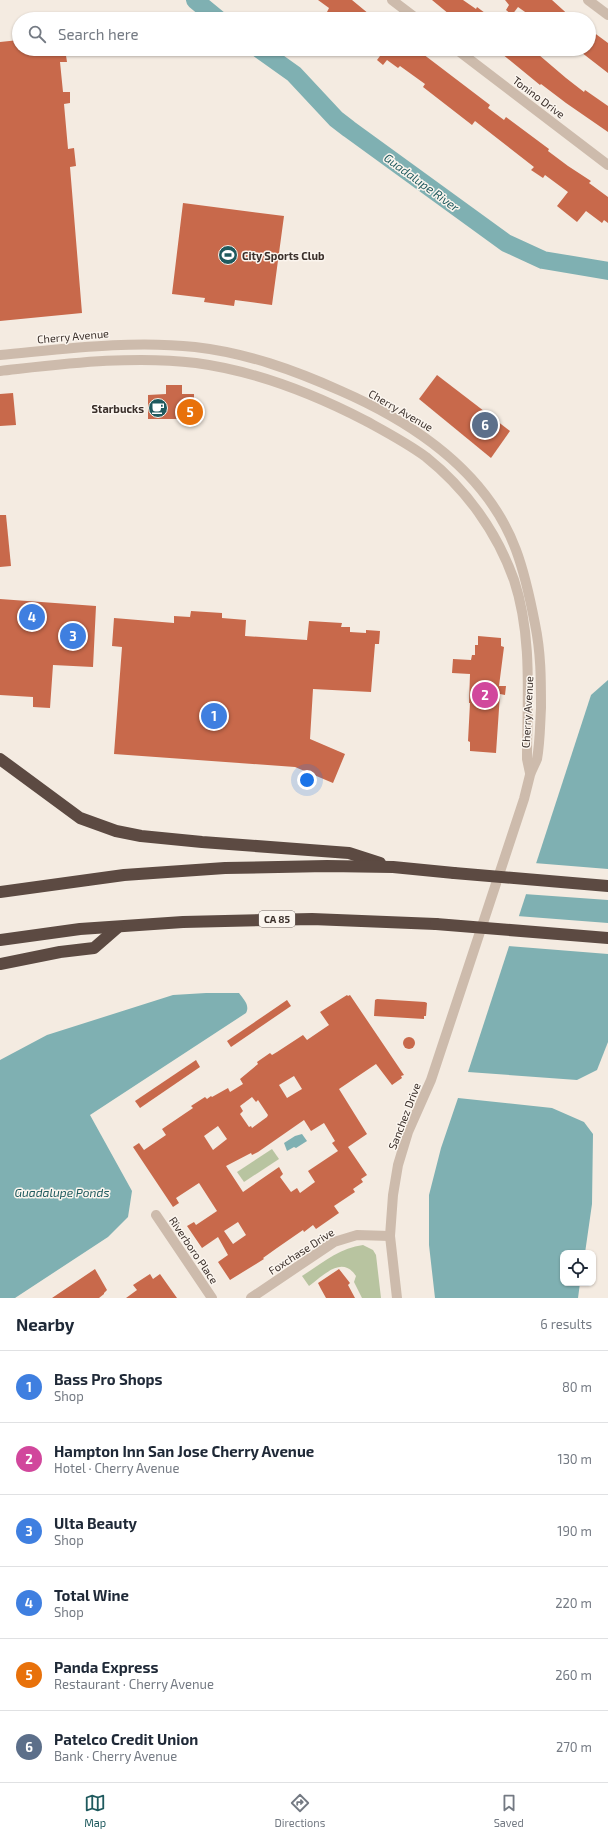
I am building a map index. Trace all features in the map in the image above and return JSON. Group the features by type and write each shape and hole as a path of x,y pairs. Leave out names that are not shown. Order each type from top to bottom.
{"highway":[{"path":"0,759 80,818 116,831 141,836 349,853 393,867"},
{"path":"0,892 124,875 189,870 327,866 393,867 608,886"},
{"name":"CA 85","path":"0,940 80,929 117,928 169,922 312,919 436,924 608,938"},
{"path":"0,964 60,952 94,948 117,928"}],"street":[{"path":"392,0 408,12"},
{"path":"588,0 608,15"},
{"name":"Tonino Drive","path":"465,56 608,165"},
{"name":"Cherry Avenue","path":"0,354 144,344 197,347 265,361 294,371 352,395 420,433 447,454 482,490 502,520 516,548 531,596 540,648 540,725 536,760 530,773 524,800 467,973"},
{"name":"Cherry Avenue","path":"0,371 108,361 195,363 221,368 276,382 316,397 396,437 426,458 449,478 489,526 500,547 514,581 524,622 526,646 527,759 530,773"},
{"name":"Sanchez Drive","path":"397,1298 390,1236 393,1195 398,1164 408,1132 431,1080 467,973"},
{"name":"Riverboro Place","path":"156,1215 212,1298"},
{"name":"Foxchase Drive","path":"251,1298 334,1242 357,1235 390,1236"}],"green space":[{"path":"272,1149 279,1159 244,1182 237,1172"},
{"path":"363,1245 373,1250 376,1255 381,1298 362,1298 354,1282 356,1276 351,1270 345,1267 339,1267 327,1272 309,1286 302,1276 338,1253 346,1249"}],"water":[{"path":"608,680 608,1042 597,1070 577,1080 468,1072 591,695"},
{"name":"Guadalupe Ponds","path":"239,993 247,1005 246,1013 90,1115 132,1191 128,1217 108,1237 15,1298 0,1298 0,1060 47,1035 173,995"},
{"path":"458,1098 552,1108 584,1122 593,1134 592,1204 585,1250 560,1250 560,1286 580,1286 578,1298 435,1298 429,1245 429,1195 441,1148"},
{"path":"302,1134 307,1141 296,1148 294,1147 287,1151 284,1143 295,1136"}],"pier":[{"path":"534,863 608,869 608,900 524,894"},
{"path":"517,916 608,923 608,954 507,946"}],"building":[{"path":"318,0 352,0 367,12 327,12 329,8"},
{"path":"432,0 463,0 476,9 477,7 484,12 447,12"},
{"path":"505,0 552,0 565,12 525,12 518,7 514,12 508,12 506,10 509,5"},
{"path":"596,34 608,43 608,73 586,56 596,56"},
{"path":"12,41 12,56 66,56 67,62 60,62 63,92 70,92 70,103 64,104 68,149 74,148 76,166 70,167 82,313 0,321 0,42"},
{"path":"380,56 426,56 490,105 488,108 504,120 506,117 549,149 548,151 591,181 589,183 608,197 608,223 604,220 602,223 586,211 577,222 557,206 568,192 545,175 543,178 531,170 534,167 475,121 472,125 423,87 425,84 400,66 398,68 387,60 383,65 377,60"},
{"path":"505,56 540,56 584,92 585,90 608,106 608,132 541,84 540,85"},
{"name":"City Sports Club","path":"183,203 284,216 272,305 235,300 234,306 204,302 205,298 172,294"},
{"path":"437,375 510,431 491,458 419,399"},
{"path":"166,385 182,385 182,394 194,394 194,405 197,405 197,421 182,421 182,419 148,419 148,395 166,394"},
{"path":"13,393 16,425 0,426 0,394"},
{"path":"0,515 6,515 11,566 0,567"},
{"path":"0,599 96,606 93,667 53,665 50,708 33,707 33,697 0,695"},
{"path":"191,611 222,613 222,618 246,620 245,636 307,640 309,621 342,623 341,627 350,627 350,632 366,633 366,630 380,631 379,644 375,644 371,692 313,689 310,739 345,754 333,783 295,767 114,754 122,647 112,646 114,618 174,623 174,616 190,617"},
{"path":"478,636 501,638 501,646 504,647 499,686 506,686 505,695 500,694 496,753 470,751 470,742 468,741 470,674 452,673 453,659 471,660 472,655 475,655 475,645 478,645"},
{"path":"347,995 350,995 404,1075 392,1085 376,1064 339,1089 367,1134 348,1147 367,1175 361,1179 363,1182 353,1189 355,1192 334,1206 339,1213 316,1229 313,1225 304,1232 303,1230 263,1258 264,1259 230,1280 218,1262 228,1255 218,1237 202,1248 187,1226 194,1222 196,1225 217,1211 199,1183 176,1198 179,1203 173,1207 133,1147 139,1143 144,1150 166,1135 162,1129 193,1108 191,1106 205,1097 207,1099 228,1088 230,1092 243,1084 240,1079 258,1064 257,1062 270,1053 272,1055 303,1035 307,1040 329,1025 320,1012","holes":["294,1076 302,1089 287,1098 279,1085","252,1097 256,1102 258,1100 268,1115 252,1128 251,1126 249,1127 240,1114 243,1111 240,1106","304,1120 311,1131 324,1123 335,1141 332,1143 338,1151 308,1171 315,1182 300,1193 297,1188 291,1192 280,1177 283,1174 279,1167 243,1192 226,1166 251,1153 252,1155","218,1126 227,1139 213,1150 204,1136","238,1222 246,1235 233,1244 224,1231"]},
{"path":"287,1000 291,1006 231,1047 227,1041"},
{"path":"375,1000 425,1002 427,1003 426,1016 424,1016 424,1019 374,1016"},
{"path":"411,1037 414,1038 414,1048 407,1049 404,1048 403,1041 404,1038"},
{"path":"196,1060 200,1067 140,1108 135,1101"},
{"path":"95,1269 107,1290 99,1298 52,1298"},
{"path":"339,1269 350,1283 348,1285 355,1298 326,1298 321,1289 318,1283"},
{"path":"150,1274 153,1279 160,1274 177,1298 126,1298 137,1290 133,1285"}],"waterway":[{"name":"Guadalupe River","path":"195,0 210,12"},
{"name":"Guadalupe River","path":"269,56 294,74 336,119 506,243 543,260 608,271"}],"place":[{"name":"City Sports Club","path":"228,255"},
{"name":"Starbucks","path":"158,408"},
{"name":"Panda Express","path":"190,412"},
{"name":"Patelco Credit Union","path":"485,425"},
{"name":"Total Wine","path":"32,617"},
{"name":"Ulta Beauty","path":"73,636"},
{"name":"Hampton Inn San Jose Cherry Avenue","path":"485,695"},
{"name":"Bass Pro Shops","path":"214,716"}]}
